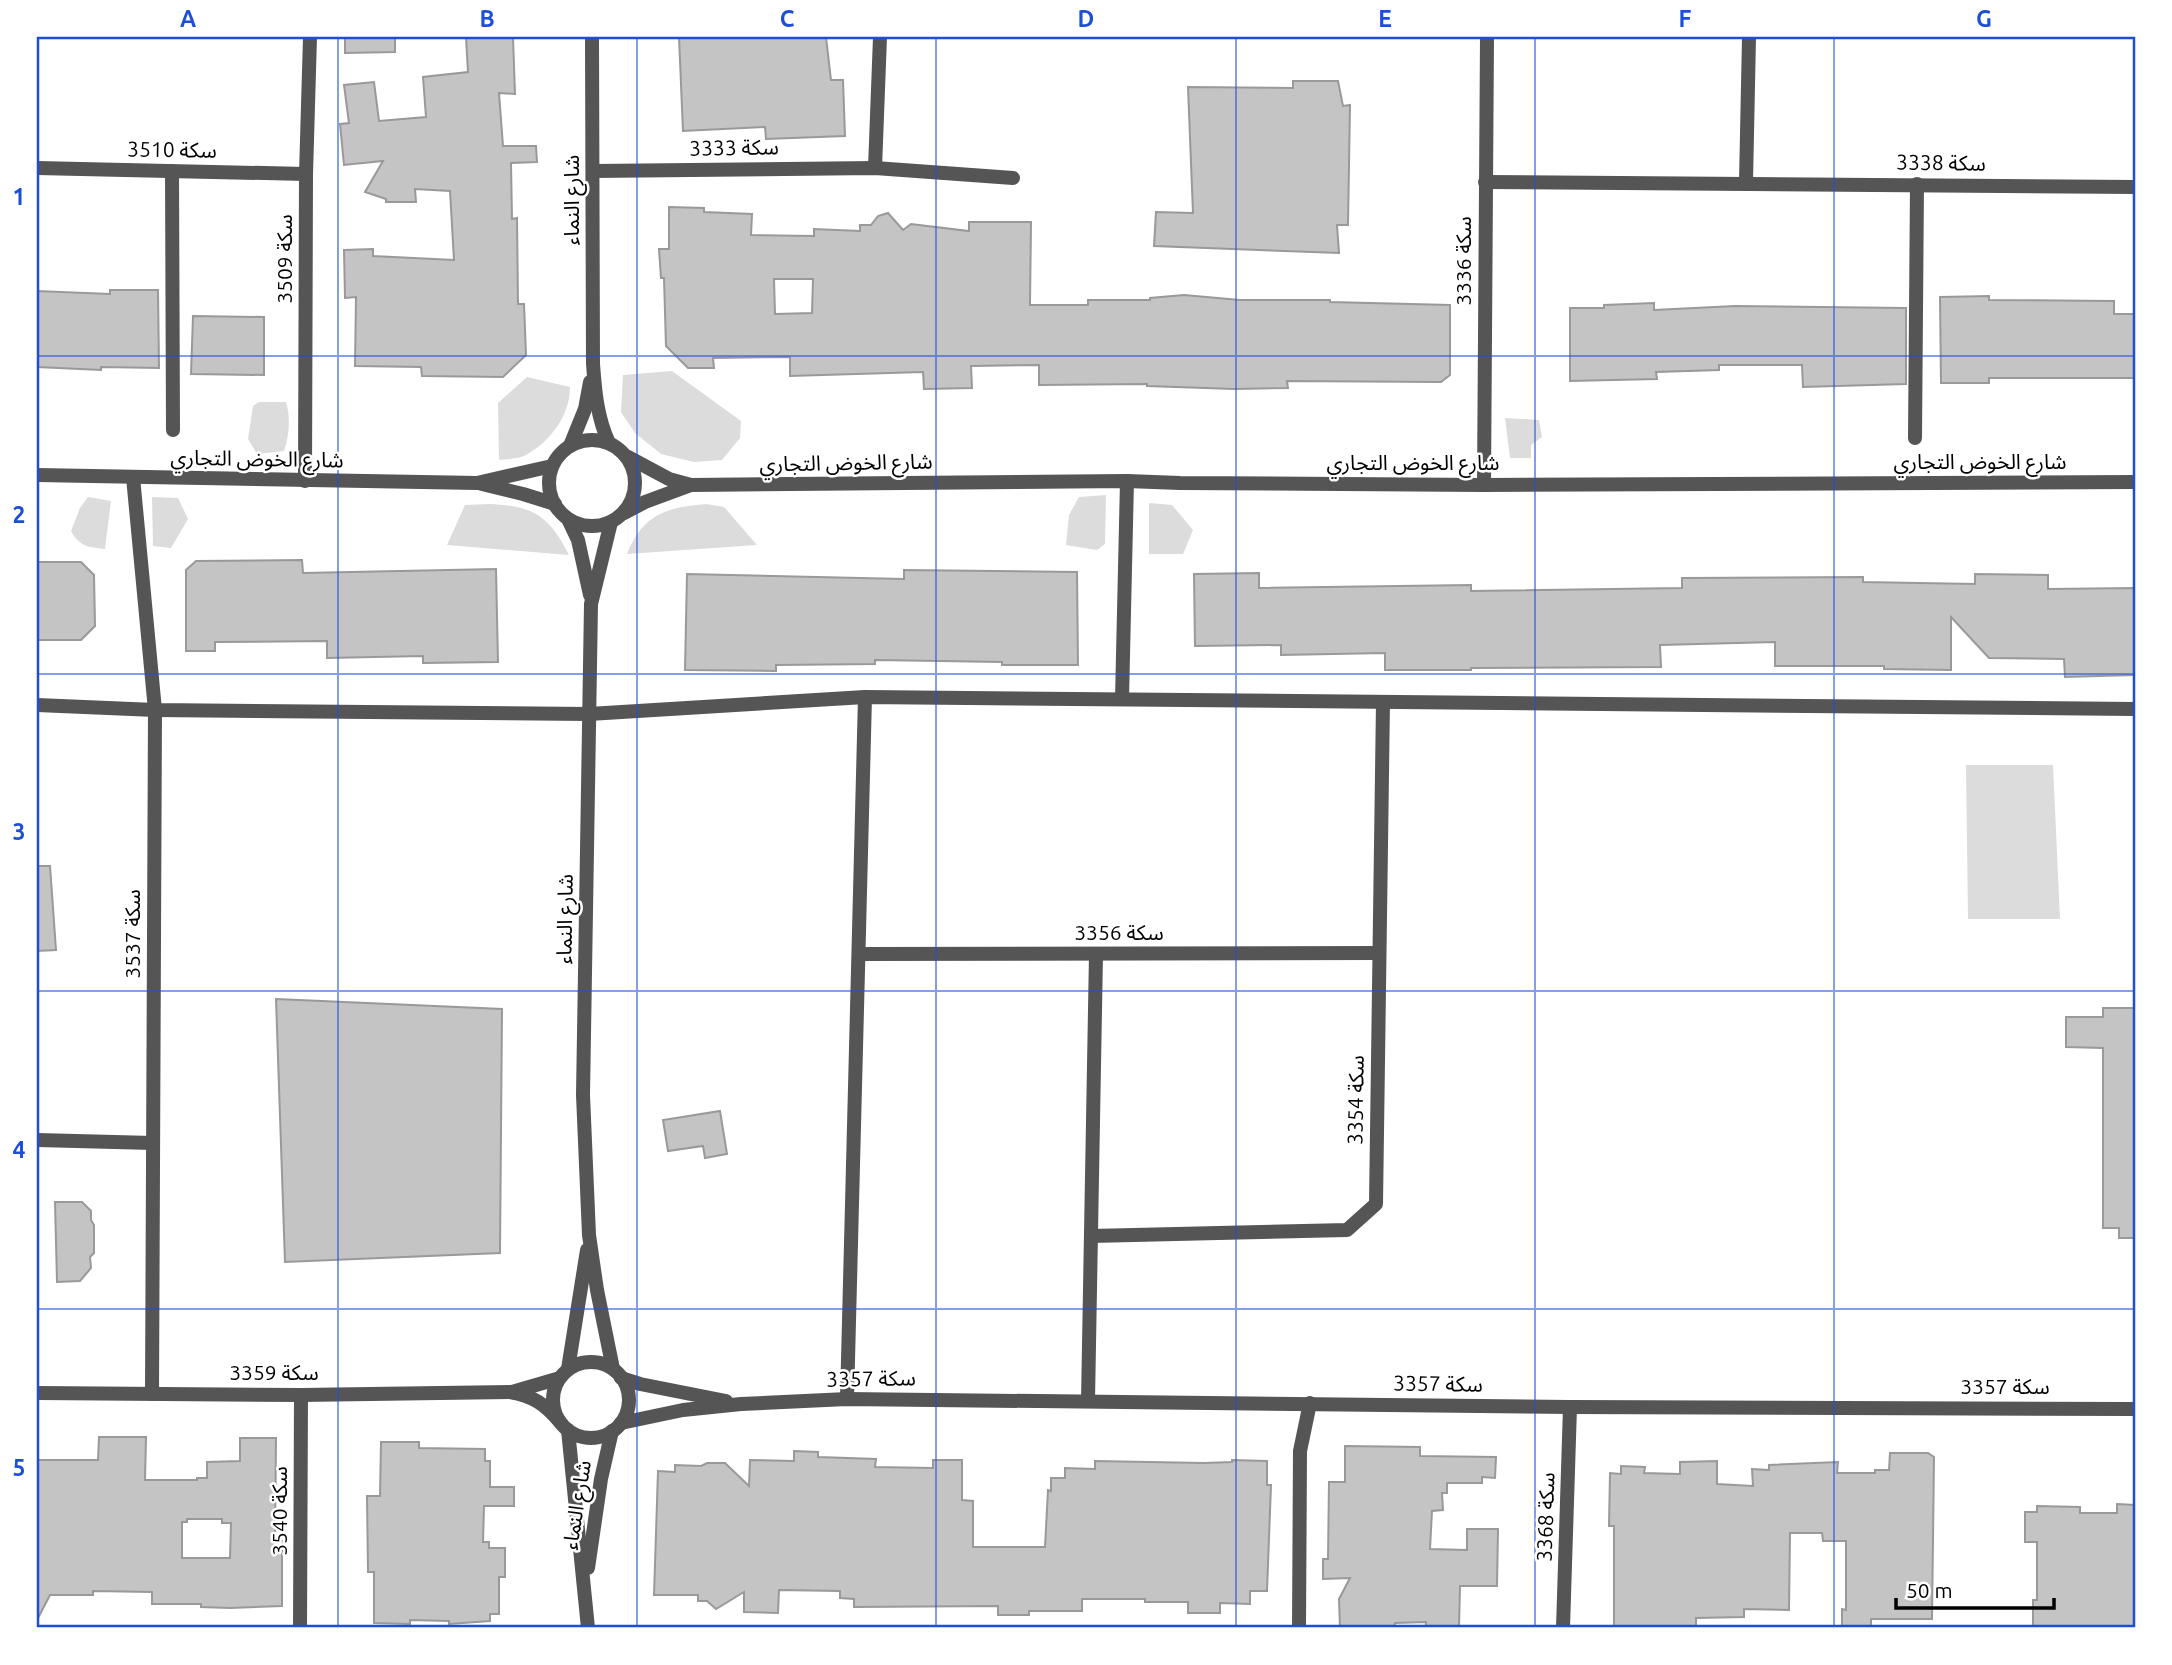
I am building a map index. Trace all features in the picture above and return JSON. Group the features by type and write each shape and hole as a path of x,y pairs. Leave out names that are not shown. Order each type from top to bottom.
{"street":[{"name":"سكة 3509","path":"305,481 306,174 310,37"},
{"name":"شارع النماء","path":"592,37 593,363 597,405 608,443"},
{"path":"875,168 880,37"},
{"name":"سكة 3336","path":"1484,485 1487,37"},
{"path":"1746,182 1749,37"},
{"name":"سكة 3510","path":"37,168 306,174"},
{"name":"سكة 3333","path":"593,171 875,168 1013,178"},
{"path":"172,171 173,430"},
{"name":"سكة 3338","path":"1485,182 2135,187"},
{"path":"1915,438 1917,184"},
{"name":"شارع النماء","path":"570,446 585,409 593,363"},
{"path":"582,441 608,443 628,457 634,473 635,488 631,501 624,513 611,522 589,526 568,519 555,504 550,492 552,466 559,454 582,441"},
{"name":"شارع الخوض التجاري","path":"628,457 669,479 691,485 1127,481 1180,484 1484,485 2135,482"},
{"name":"شارع الخوض التجاري","path":"477,483 552,466"},
{"name":"شارع الخوض التجاري","path":"37,474 477,483 555,504"},
{"name":"سكة 3537","path":"133,477 155,710 152,1394"},
{"path":"1122,699 1127,481"},
{"name":"شارع الخوض التجاري","path":"624,513 691,485"},
{"name":"شارع النماء","path":"568,519 578,541 591,604"},
{"name":"شارع النماء","path":"611,522 591,604 583,1095 589,1235 617,1374"},
{"path":"37,705 155,710 589,715 865,697 2135,709"},
{"path":"847,1399 865,697"},
{"name":"سكة 3354","path":"1091,1236 1347,1230 1376,1204 1384,702"},
{"name":"سكة 3356","path":"859,954 1379,953"},
{"path":"1088,1401 1096,954"},
{"path":"37,1140 153,1143"},
{"name":"شارع النماء","path":"564,1373 589,1235"},
{"path":"590,1362 602,1364 617,1374 627,1389 629,1401 617,1427 601,1437 589,1438 564,1426 555,1411 553,1399 554,1388 564,1373 579,1364 590,1362"},
{"name":"سكة 3359","path":"510,1392 564,1373"},
{"name":"سكة 3357","path":"617,1374 640,1384 741,1404"},
{"name":"سكة 3359","path":"37,1392 301,1395 510,1392 529,1396 545,1404 564,1426"},
{"name":"سكة 3540","path":"300,1628 301,1395"},
{"name":"سكة 3357","path":"617,1427 683,1410 741,1404 847,1399 1570,1407 2135,1409"},
{"path":"1299,1628 1300,1451 1310,1403"},
{"name":"سكة 3368","path":"1563,1628 1570,1407"},
{"name":"شارع النماء","path":"564,1426 586,1587 588,1628"},
{"name":"شارع النماء","path":"586,1587 601,1479 617,1427"}],"shaded area":[{"path":"672,371 741,421 740,438 722,460 694,462 661,454 635,433 621,412 623,375"},
{"path":"527,377 570,387 567,407 551,435 535,449 520,457 499,460 498,403"},
{"path":"259,402 286,402 289,427 284,451 257,454 248,439 253,406"},
{"path":"1505,418 1539,420 1542,437 1531,445 1531,458 1510,458"},
{"path":"1106,495 1105,544 1097,550 1066,545 1069,515 1079,497"},
{"path":"88,497 111,501 105,549 85,545 71,531 80,508"},
{"path":"152,497 178,498 188,519 171,548 153,546"},
{"path":"1149,503 1172,505 1193,530 1183,554 1149,554"},
{"path":"706,504 724,507 757,545 627,554 640,530 648,522 668,511"},
{"path":"465,505 518,507 538,516 547,522 569,555 447,545"},
{"path":"1966,765 2053,765 2060,919 1968,919"}],"building":[{"path":"345,37 395,37 395,52 345,53"},
{"path":"466,37 513,37 515,94 499,93 503,146 536,146 537,162 511,163 512,219 517,218 518,304 524,304 526,355 503,377 422,376 421,367 355,366 356,297 345,298 344,250 373,249 373,256 454,260 450,191 415,189 416,202 386,202 386,199 365,192 383,161 344,165 340,124 349,123 344,85 374,82 379,121 426,117 423,77 468,72"},
{"path":"679,37 826,37 831,80 843,80 845,136 766,139 765,127 683,131"},
{"path":"1293,81 1338,81 1343,106 1350,105 1348,225 1337,225 1339,253 1154,246 1156,212 1193,213 1188,87 1293,88"},
{"path":"669,207 752,214 751,235 814,236 814,229 860,231 860,225 871,225 878,216 888,213 903,230 911,224 969,231 969,222 1031,222 1030,305 1088,305 1088,300 1150,300 1184,295 1240,300 1330,300 1450,305 1450,375 1441,382 1287,381 1288,388 1234,389 1147,384 1039,385 1039,365 971,366 972,388 924,389 923,372 790,376 790,357 713,358 714,368 688,368 666,346 664,278 661,278 659,249 669,249","holes":["774,279 813,279 812,313 775,314"]},
{"path":"110,290 158,290 159,368 101,367 101,370 37,367 37,291 110,294"},
{"path":"1989,296 1989,300 2114,301 2114,314 2135,314 2135,378 1989,378 1989,383 1941,383 1940,297"},
{"path":"1654,303 1654,310 1735,306 1906,308 1906,384 1803,387 1802,365 1719,365 1719,370 1656,372 1657,379 1570,381 1570,308"},
{"path":"193,316 264,317 264,375 191,374"},
{"path":"302,560 303,573 496,569 498,662 423,663 423,656 327,658 327,641 215,642 215,651 186,651 186,570 196,561"},
{"path":"37,562 81,562 94,575 95,626 81,640 37,640"},
{"path":"904,570 1077,572 1078,665 875,660 875,664 776,665 776,671 685,670 687,574 904,579"},
{"path":"1259,573 1259,588 1471,585 1471,591 1682,588 1682,578 1863,577 1863,582 1975,584 1975,574 2048,575 2048,589 2135,588 2135,675 2065,677 2064,659 1989,658 1951,617 1951,670 1884,669 1884,666 1775,666 1775,642 1660,645 1661,667 1471,670 1385,670 1385,653 1281,655 1281,645 1195,646 1194,574"},
{"path":"37,866 50,866 56,950 37,951"},
{"path":"276,999 502,1009 500,1253 285,1262"},
{"path":"2103,1008 2135,1008 2135,1238 2119,1238 2119,1228 2103,1228 2103,1048 2066,1047 2066,1017 2103,1017"},
{"path":"720,1111 727,1154 705,1158 703,1146 668,1151 663,1120"},
{"path":"55,1202 82,1202 91,1211 94,1253 90,1257 91,1268 80,1281 57,1282"},
{"path":"99,1437 146,1437 145,1480 197,1480 207,1478 207,1462 240,1461 240,1438 276,1438 275,1541 282,1541 282,1606 230,1608 201,1607 201,1604 152,1604 152,1592 93,1591 93,1595 50,1595 37,1620 37,1460 98,1460","holes":["187,1519 222,1519 222,1523 231,1523 230,1558 182,1558 182,1522 187,1522"]},
{"path":"381,1442 419,1442 419,1448 485,1449 485,1461 490,1461 490,1487 514,1487 514,1506 484,1506 483,1542 489,1542 489,1548 505,1548 505,1577 499,1577 499,1614 490,1614 490,1621 449,1624 449,1621 410,1620 410,1624 374,1623 374,1572 368,1572 367,1496 380,1496"},
{"path":"1345,1446 1420,1447 1420,1456 1496,1457 1495,1478 1482,1477 1482,1483 1447,1483 1447,1493 1442,1493 1443,1510 1432,1511 1430,1549 1467,1550 1467,1529 1498,1529 1497,1586 1460,1586 1459,1628 1426,1628 1426,1622 1395,1623 1394,1628 1340,1628 1339,1599 1350,1578 1323,1579 1323,1559 1328,1559 1329,1482 1345,1482"},
{"path":"794,1451 818,1452 818,1457 876,1459 875,1467 933,1468 933,1460 962,1460 962,1500 973,1501 973,1547 1045,1547 1051,1478 1065,1478 1065,1468 1095,1469 1095,1461 1267,1461 1267,1485 1271,1485 1267,1591 1250,1591 1250,1604 1220,1603 1220,1613 1188,1613 1188,1602 1082,1599 1082,1611 1029,1611 1029,1615 998,1615 998,1606 854,1607 854,1599 840,1598 840,1591 779,1590 778,1613 744,1612 744,1592 716,1609 707,1601 698,1601 698,1595 654,1595 658,1471 675,1472 675,1465 725,1463 749,1486 750,1460 794,1461"},
{"path":"1890,1453 1928,1453 1934,1457 1932,1619 1871,1619 1871,1628 1842,1628 1842,1609 1846,1610 1846,1541 1823,1541 1822,1533 1790,1533 1789,1610 1744,1609 1744,1617 1696,1618 1696,1628 1614,1626 1614,1526 1609,1526 1610,1473 1621,1474 1621,1466 1645,1467 1644,1473 1680,1474 1680,1462 1717,1461 1717,1484 1753,1486 1752,1469 1769,1470 1769,1465 1838,1462 1837,1473 1875,1473 1875,1470 1889,1470"},
{"path":"2117,1504 2135,1505 2135,1628 2033,1628 2033,1600 2037,1600 2037,1542 2025,1542 2025,1512 2037,1512 2037,1506 2080,1507 2080,1513 2117,1513"}]}
